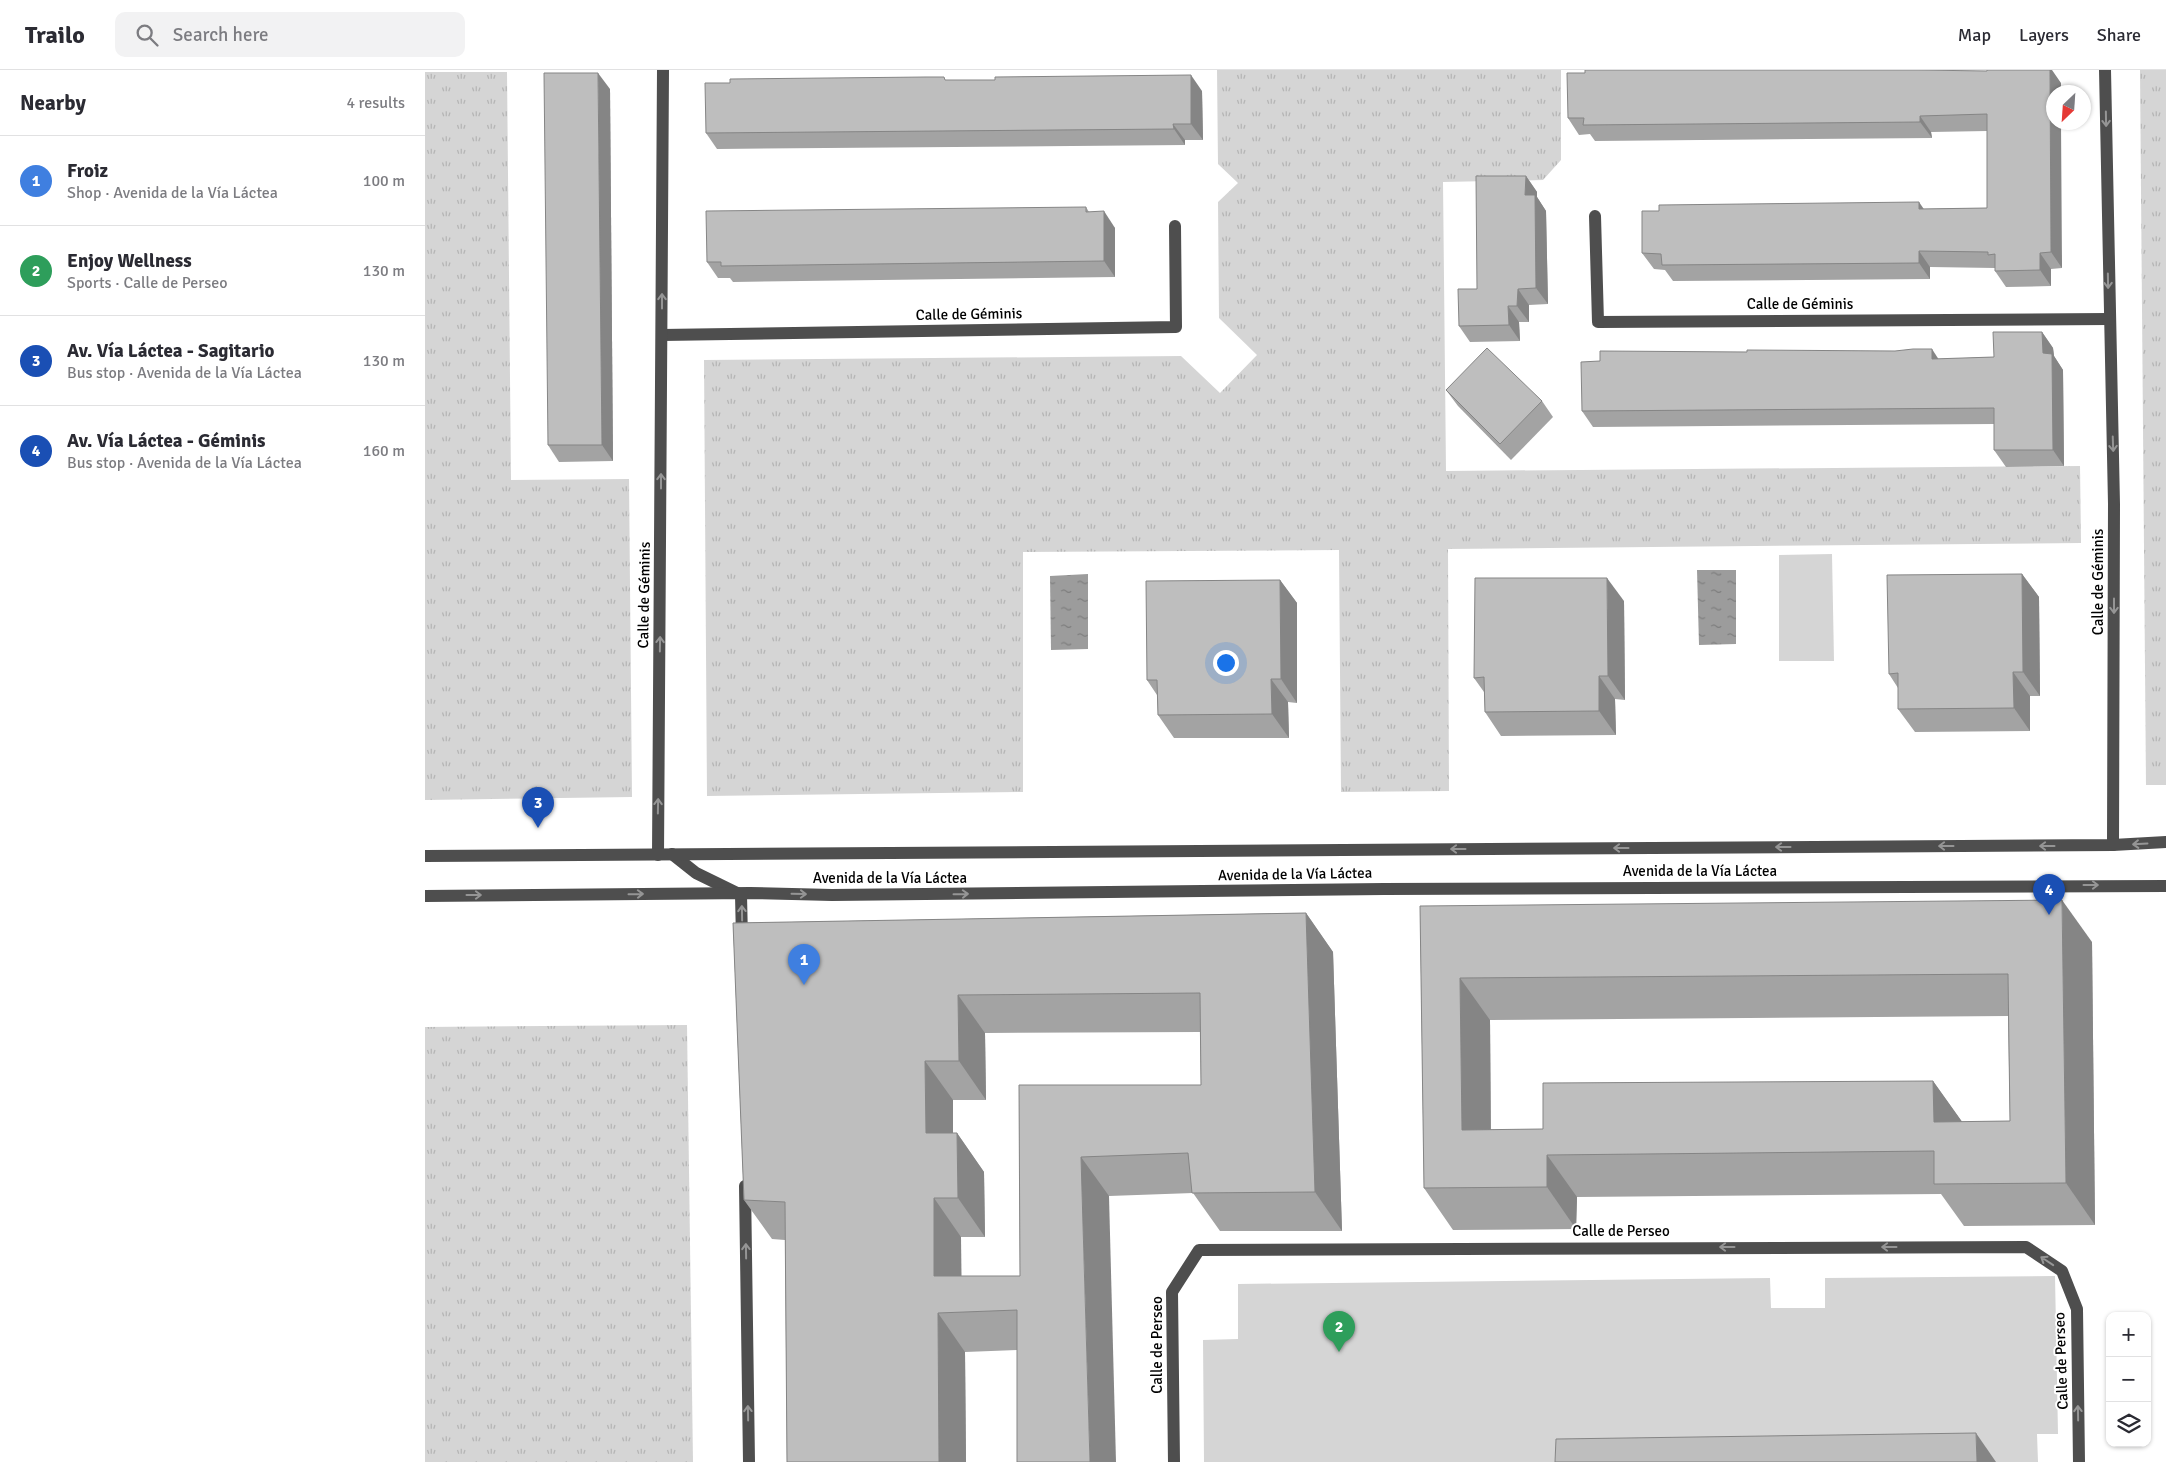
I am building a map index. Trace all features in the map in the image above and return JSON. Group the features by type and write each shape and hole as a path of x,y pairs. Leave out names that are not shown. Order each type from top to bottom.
{"street":[{"name":"Calle de Géminis","path":"658,855 663,70"},
{"name":"Calle de Géminis","path":"2105,70 2114,504 2113,845"},
{"name":"Calle de Géminis","path":"1595,216 1598,322 2109,319"},
{"name":"Calle de Géminis","path":"662,335 1177,327 1175,226"},
{"name":"Avenida de la Vía Láctea","path":"425,856 2113,845 2166,842"},
{"path":"672,854 696,874 741,894 742,955"},
{"name":"Avenida de la Vía Láctea","path":"425,896 1808,886 2166,886"},
{"path":"745,1174 749,1462"},
{"name":"Calle de Perseo","path":"1174,1462 1172,1292 1199,1250 2026,1247 2062,1271 2077,1309 2079,1462"}],"green space":[{"path":"1217,70 1561,70 1561,160 1543,180 1443,182 1446,471 2080,466 2081,543 1448,549 1449,791 1341,792 1339,550 1023,552 1023,792 707,796 704,360 1181,356 1220,393 1257,355 1219,318 1218,202 1238,183 1218,164"},
{"path":"2140,70 2166,70 2166,785 2146,785"},
{"path":"425,72 507,72 511,480 629,479 632,797 425,800"},
{"path":"1832,554 1834,661 1779,661 1779,555"},
{"path":"687,1025 693,1462 425,1462 425,1027"},
{"path":"2055,1276 2058,1434 2037,1434 2038,1462 1204,1462 1203,1340 1238,1339 1238,1284 1770,1278 1771,1308 1825,1308 1825,1278"}],"water":[{"path":"1697,570 1736,570 1736,644 1699,645"},
{"path":"1088,574 1088,649 1051,650 1050,576"}],"building":[{"path":"1585,70 2050,70 2050,85 2046,85 2046,130 2050,130 2051,252 2040,253 2040,270 1995,271 1995,254 1988,255 1988,252 1919,251 1919,263 1662,265 1661,254 1642,253 1642,211 1659,211 1659,205 1919,202 1919,209 1987,208 1987,114 1920,116 1920,122 1583,125 1584,118 1568,118 1567,73 1585,73"},
{"path":"544,73 598,73 602,445 548,445"},
{"path":"1191,75 1191,124 1173,124 1174,129 706,133 705,83 730,83 730,79 944,77 945,80 995,80 995,77"},
{"path":"1476,176 1526,176 1525,195 1535,195 1536,288 1518,289 1517,306 1508,306 1509,325 1459,326 1458,289 1477,289"},
{"path":"1086,207 1086,212 1104,211 1104,261 721,266 721,262 707,262 706,211"},
{"path":"1993,332 2042,332 2043,353 2052,354 2053,450 1994,450 1994,408 1582,411 1581,362 1600,361 1600,351 1747,352 1747,350 1895,351 1932,349 1932,359 1994,357"},
{"path":"1487,348 1542,401 1500,444 1446,390"},
{"path":"2022,574 2023,672 2013,672 2014,708 1898,709 1898,673 1889,674 1887,575"},
{"path":"1475,578 1607,578 1608,676 1599,676 1599,711 1485,712 1484,677 1474,678"},
{"path":"1280,580 1281,679 1271,679 1272,714 1158,715 1157,680 1147,680 1146,581"},
{"path":"2062,900 2066,1183 1934,1184 1934,1151 1547,1155 1547,1187 1424,1188 1420,906","holes":["2008,974 2010,1121 1934,1122 1933,1081 1543,1083 1543,1129 1462,1130 1460,978"]},
{"path":"1306,913 1315,1192 1192,1193 1188,1153 1081,1157 1090,1462 1017,1462 1017,1310 938,1313 939,1462 787,1462 785,1202 744,1200 733,923","holes":["1200,993 1201,1085 1019,1085 1020,1276 934,1276 934,1198 958,1198 957,1133 926,1133 925,1061 959,1061 958,995"]},
{"path":"1976,1433 1977,1462 1555,1462 1556,1439"}],"place":[{"name":"Av. Vía Láctea - Sagitario","path":"538,828"},
{"name":"Av. Vía Láctea - Géminis","path":"2049,915"},
{"name":"Froiz","path":"804,985"},
{"name":"Enjoy Wellness","path":"1339,1352"}]}
